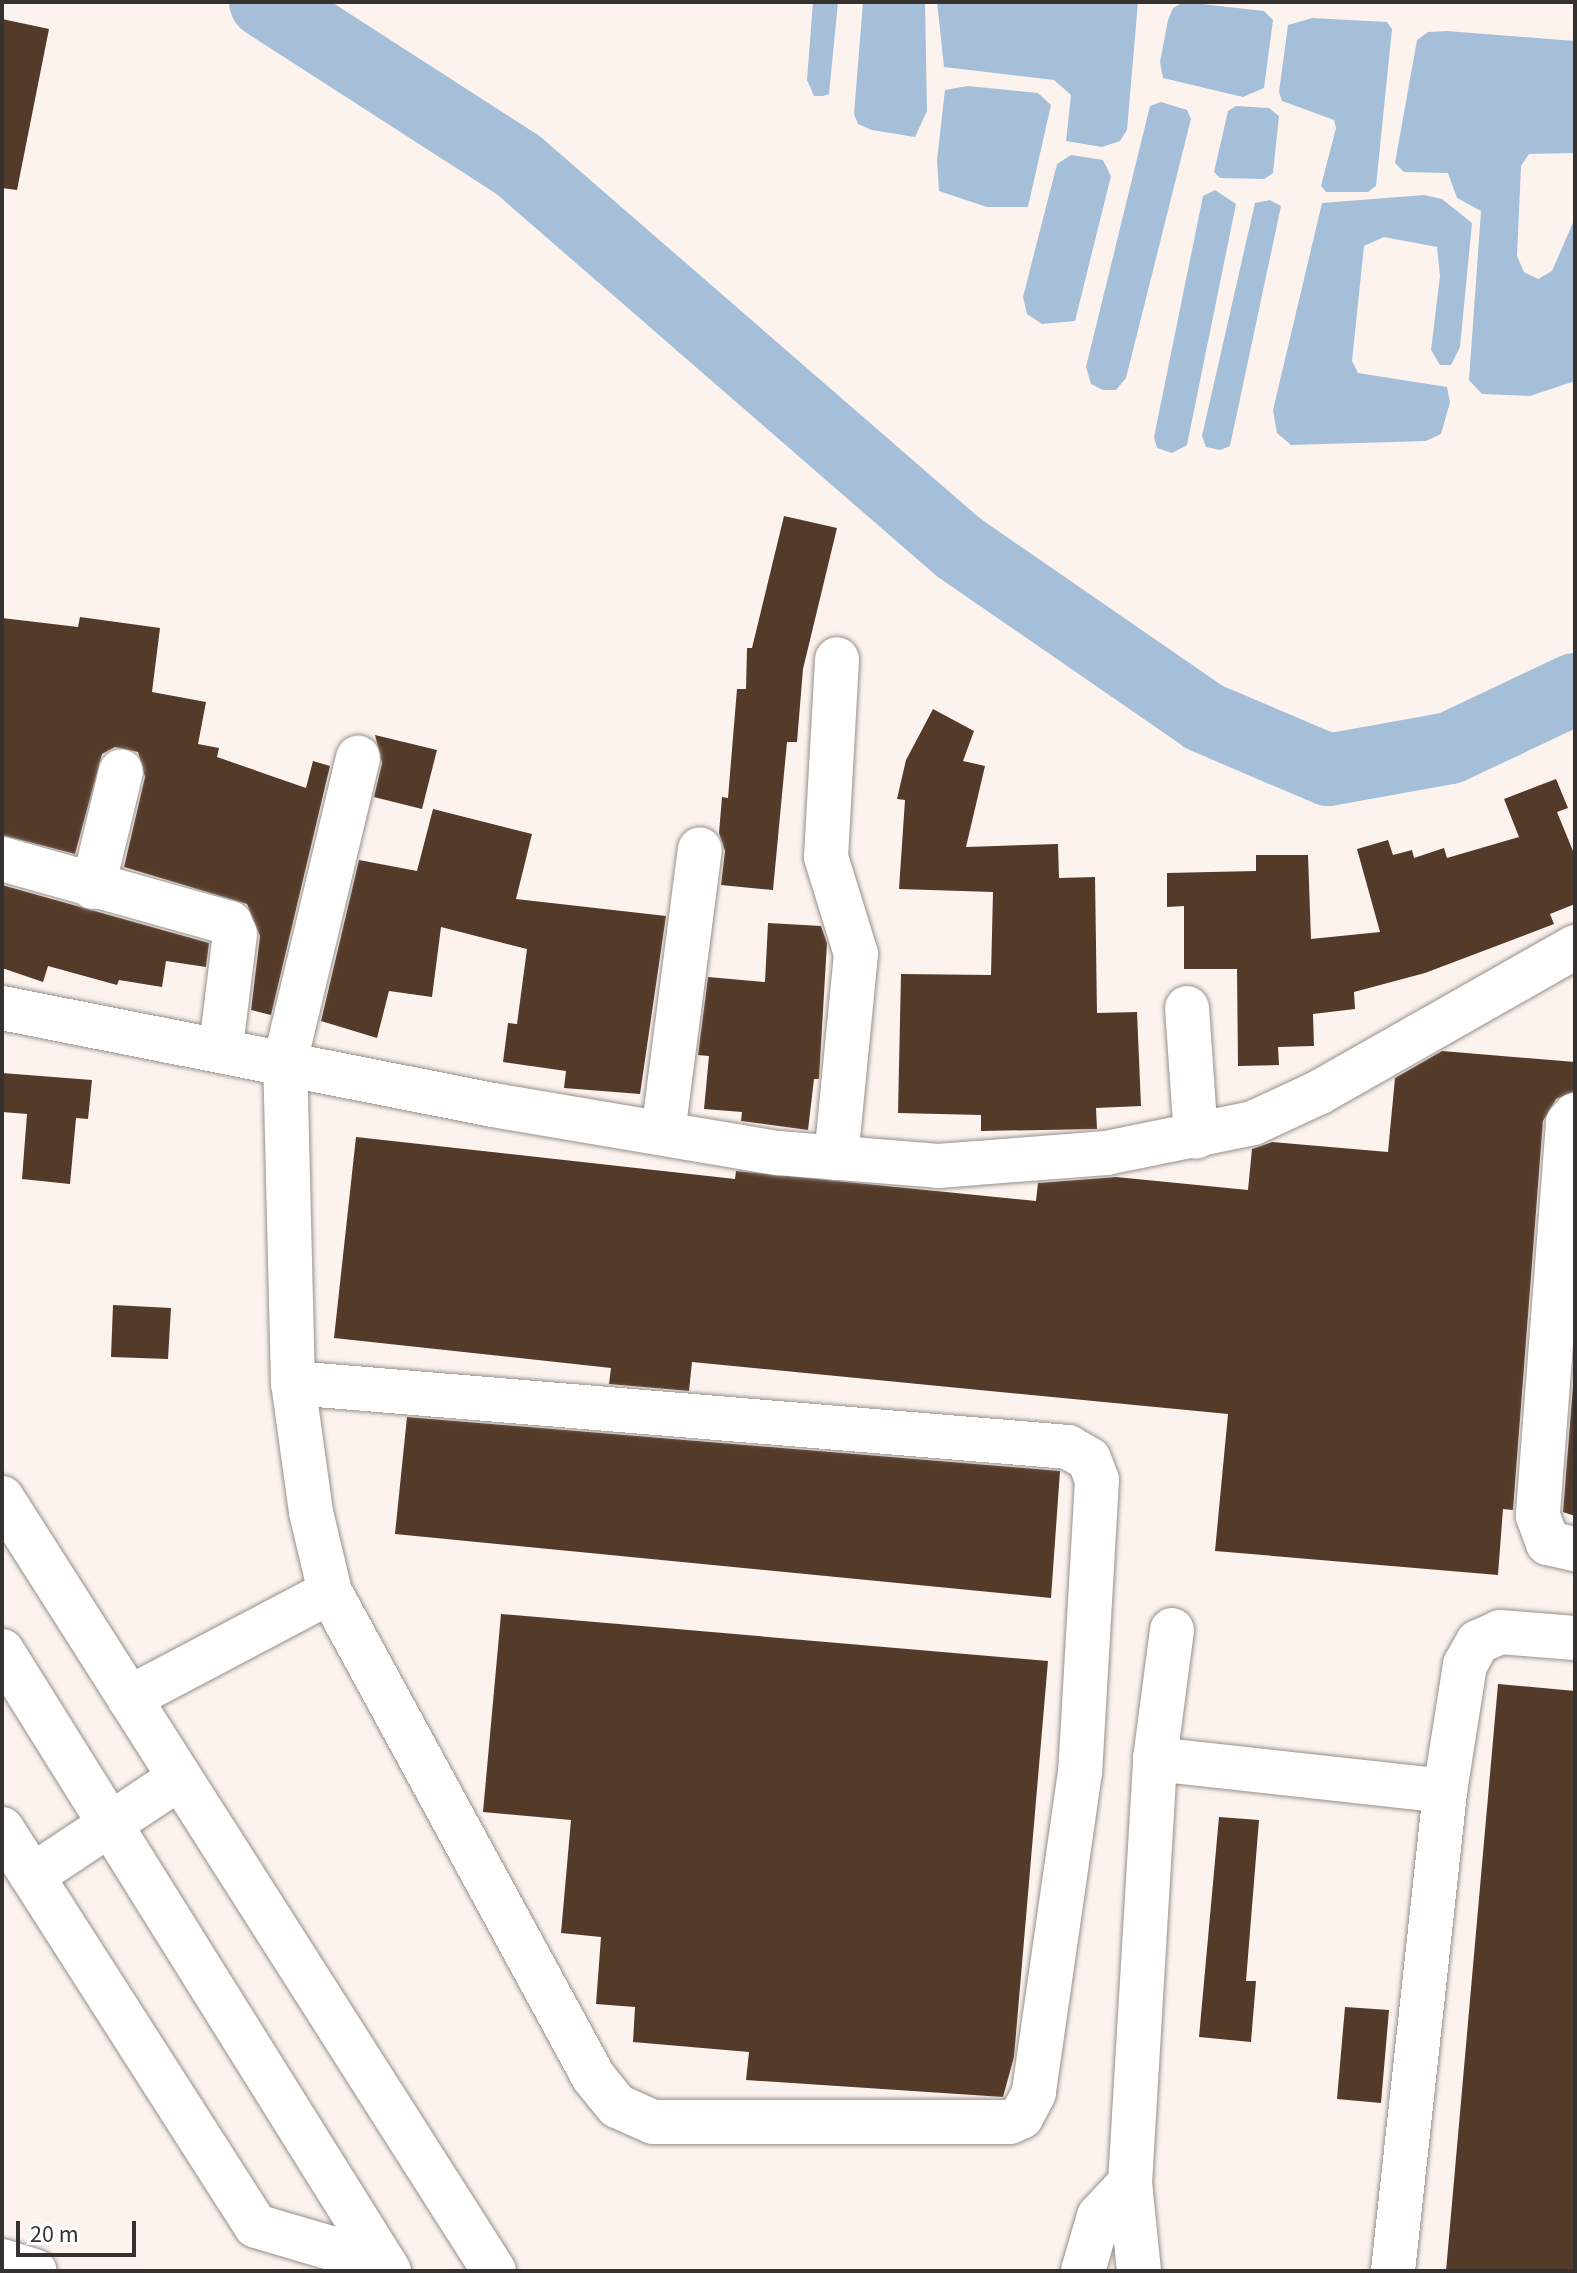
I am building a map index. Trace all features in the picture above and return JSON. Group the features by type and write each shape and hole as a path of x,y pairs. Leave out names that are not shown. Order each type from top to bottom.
{"street":[{"path":"836,1158 856,954 826,857 837,659"},
{"path":"293,1383 1068,1447 1089,1459 1097,1480 1080,1772 1034,2093 1026,2113 1010,2122 653,2122 617,2106 593,2076 330,1592 311,1512 293,1383 285,1062 358,758"},
{"path":"93,887 121,771"},
{"path":"663,1133 700,849"},
{"path":"2,859 230,923 235,934 221,1047"},
{"path":"2,1008 221,1047 493,1105 836,1158 938,1166 1021,1162 1196,1137 1253,1123 1318,1093 1575,947"},
{"path":"1187,1008 1196,1137"},
{"path":"1575,1115 1568,1123 1538,1516 1548,1543 1575,1549"},
{"path":"2,1498 178,1779 494,2271"},
{"path":"129,1698 330,1592"},
{"path":"1139,2271 1130,2183 1155,1759 1172,1630"},
{"path":"1393,2271 1445,1791 1471,1650 1500,1632 1575,1638"},
{"path":"2,1651 387,2267"},
{"path":"1155,1759 1445,1791"},
{"path":"32,1876 178,1779"},
{"path":"2,1829 256,2226 387,2267"},
{"path":"1083,2271 1099,2216 1130,2183"},
{"path":"2,2261 35,2271"}],"water":[{"path":"813,2 838,2 829,94 823,96 814,96 807,80"},
{"path":"863,2 925,2 927,111 915,137 872,130 858,124 854,114"},
{"path":"937,2 1138,2 1127,130 1120,141 1102,147 1066,141 1071,95 1054,80 944,67"},
{"path":"1184,2 1264,11 1273,20 1264,88 1243,97 1163,78 1160,62 1168,20 1173,8"},
{"path":"1312,18 1387,22 1392,29 1376,186 1368,192 1326,192 1321,186 1336,128 1334,120 1282,101 1279,92 1288,25"},
{"path":"1428,32 1575,41 1575,153 1529,154 1521,166 1517,256 1524,272 1538,279 1552,271 1575,218 1575,381 1530,396 1482,394 1469,380 1481,211 1457,198 1448,173 1404,172 1395,163 1417,40"},
{"path":"968,86 1038,93 1051,105 1028,207 987,207 939,191 937,160 945,90"},
{"path":"1161,102 1187,110 1191,119 1126,378 1116,390 1103,390 1091,384 1086,367 1150,106"},
{"path":"1236,106 1269,108 1279,116 1273,173 1264,179 1220,178 1214,172 1228,111"},
{"path":"1071,155 1103,160 1111,176 1075,321 1042,324 1027,314 1023,297 1057,164"},
{"path":"1215,190 1236,204 1187,445 1172,453 1157,448 1154,437 1203,196"},
{"path":"1424,195 1442,199 1472,223 1460,347 1451,365 1440,365 1431,350 1440,276 1437,247 1384,237 1364,246 1352,361 1358,373 1447,387 1450,402 1441,434 1426,441 1291,445 1277,433 1273,410 1322,203"},
{"path":"1270,200 1281,206 1230,446 1220,450 1206,447 1202,436 1255,203"}],"building":[{"path":"2,19 49,29 17,190 2,188"},
{"path":"784,516 837,528 803,669 797,742 787,742 773,890 721,885 725,851 719,833 722,797 728,798 737,689 746,689 747,648 752,648"},
{"path":"80,617 160,628 152,692 206,702 198,744 219,748 217,757 306,788 313,761 330,766 271,1015 251,1010 260,936 247,904 124,867 145,777 138,752 115,747 102,754 75,854 2,835 2,618 78,627"},
{"path":"933,709 974,731 963,761 985,766 966,847 1058,844 1059,878 1095,877 1097,1013 1137,1012 1141,1106 1096,1108 1097,1129 981,1131 981,1115 898,1113 901,974 991,975 993,892 899,889 905,800 897,799 906,760"},
{"path":"375,735 437,750 422,809 374,797 382,763"},
{"path":"1556,779 1568,808 1557,812 1575,856 1575,904 1550,914 1554,924 1425,973 1354,992 1355,1009 1313,1014 1314,1046 1278,1047 1279,1065 1238,1066 1237,969 1184,969 1184,906 1167,907 1167,873 1256,871 1256,855 1308,855 1311,939 1380,932 1357,849 1388,840 1393,855 1412,850 1414,858 1444,848 1447,858 1519,837 1504,799"},
{"path":"433,809 532,834 516,899 666,916 640,1094 564,1088 566,1071 503,1062 508,1023 517,1024 527,949 441,927 432,997 389,991 377,1038 321,1021 359,860 417,871"},
{"path":"2,885 209,943 206,967 166,961 162,987 119,980 117,985 48,966 43,982 2,968"},
{"path":"768,923 821,926 827,943 819,1079 814,1079 808,1130 741,1121 742,1112 704,1109 709,1056 698,1055 708,977 765,982"},
{"path":"1442,1051 1575,1062 1575,1091 1556,1099 1543,1121 1513,1510 1503,1509 1498,1575 1215,1551 1228,1414 692,1362 689,1391 609,1384 611,1368 334,1338 356,1137 735,1179 736,1171 1036,1201 1038,1183 1116,1177 1248,1190 1252,1149 1272,1142 1388,1152 1395,1078"},
{"path":"2,1073 92,1080 88,1119 76,1118 70,1184 22,1179 27,1114 2,1112"},
{"path":"113,1305 171,1308 168,1359 111,1357"},
{"path":"1575,1360 1575,1516 1563,1512"},
{"path":"407,1417 1060,1471 1051,1598 395,1534"},
{"path":"501,1614 1048,1661 1014,2057 1003,2097 746,2080 749,2052 633,2042 635,2007 596,2004 601,1937 561,1933 571,1820 483,1812"},
{"path":"1498,1684 1575,1691 1575,2271 1446,2271"},
{"path":"1219,1817 1259,1820 1246,1981 1256,1981 1251,2042 1199,2037"},
{"path":"1345,2007 1389,2010 1381,2103 1337,2099"}],"waterway":[{"path":"265,2 518,165 958,547 1204,717 1328,770 1450,748 1575,689"}]}
